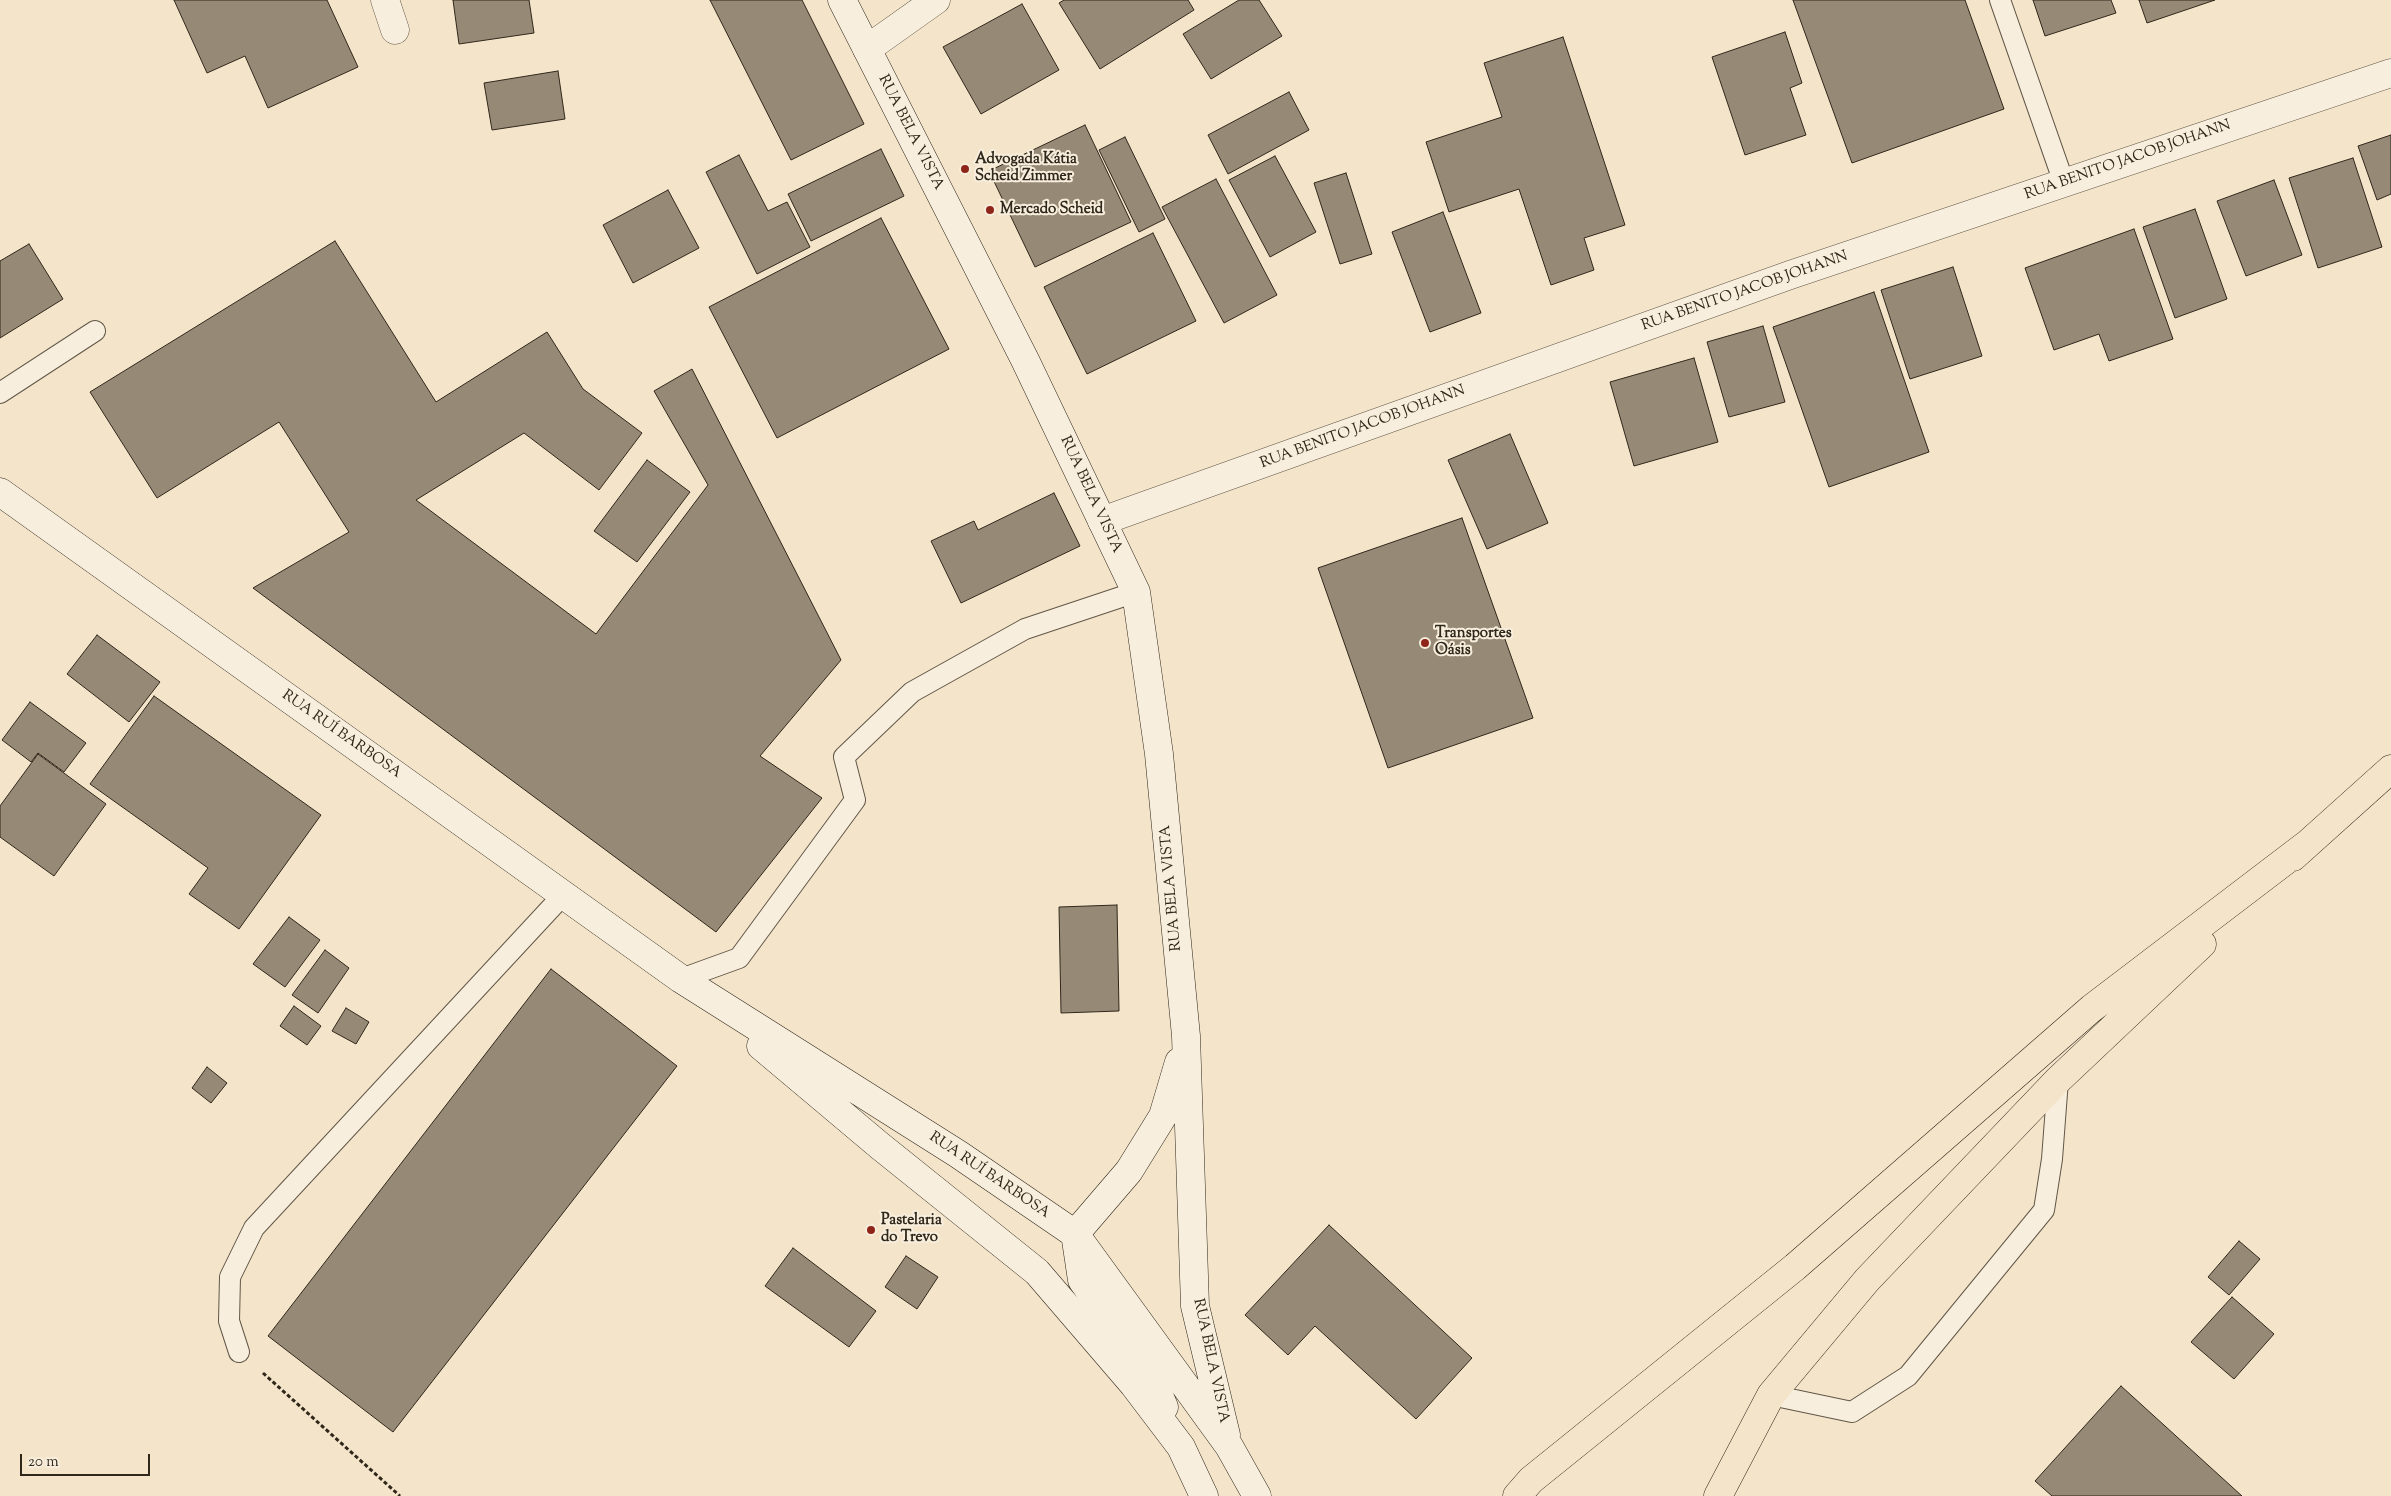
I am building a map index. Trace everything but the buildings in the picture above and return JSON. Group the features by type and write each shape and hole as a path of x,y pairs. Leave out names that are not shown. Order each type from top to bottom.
{"main road":[{"path":"385,0 395,30"},
{"name":"RUA BELA VISTA","path":"842,0 1025,360 1136,592 1159,754 1186,1036 1195,1306 1229,1446"},
{"path":"867,49 936,0"},
{"name":"RUA BENITO JACOB JOHANN","path":"1102,521 1790,275 2391,72"},
{"name":"RUA RUÍ BARBOSA","path":"0,492 682,979 958,1154 1075,1234 1229,1446"},
{"path":"1718,1496 1771,1395 1867,1280 2058,1080 2306,845 2391,769"},
{"path":"1503,1496 1524,1488 1795,1267 2092,1008 2306,845"},
{"name":"RUA RUÍ BARBOSA","path":"682,979 880,1146 1037,1272 1134,1385 1185,1457"},
{"name":"RUA BELA VISTA","path":"1075,1234 1129,1171 1163,1116 1186,1036"},
{"path":"1075,1234 1082,1280 1150,1375 1204,1496"},
{"path":"1229,1446 1256,1496"}],"lane":[{"path":"2000,0 2064,183"},
{"path":"0,393 95,331"},
{"path":"682,979 739,958 855,800 844,757 912,692 1025,630 1136,592"},
{"path":"239,1352 229,1321 230,1277 254,1228 564,894"},
{"path":"1771,1395 1852,1412 1908,1376 2044,1210 2052,1159 2058,1080"}],"path":[{"path":"239,1352 400,1496"}],"place":[{"name":"Advogada Kátia Scheid Zimmer","path":"965,169"},
{"name":"Mercado Scheid","path":"990,210"},
{"name":"Transportes Oásis","path":"1425,643"},
{"name":"Pastelaria do Trevo","path":"871,1230"}]}
